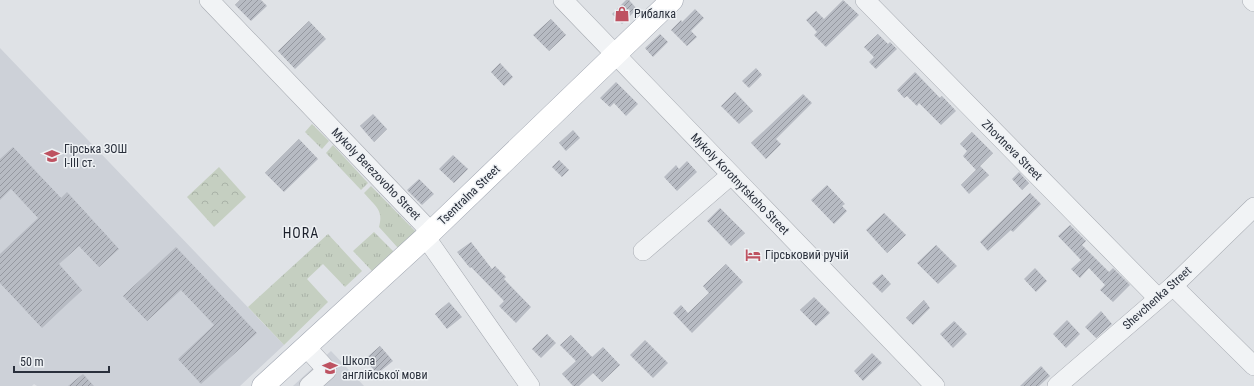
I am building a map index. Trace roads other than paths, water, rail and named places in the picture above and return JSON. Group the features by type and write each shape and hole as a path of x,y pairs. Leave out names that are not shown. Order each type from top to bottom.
{"main road":[{"name":"Tsentralna Street","path":"263,386 431,232 672,0"}],"street":[{"name":"Mykoly Berezovoho Street","path":"209,0 431,232"},
{"name":"Mykoly Korotnytskoho Street","path":"563,0 935,386"},
{"name":"Zhovtneva Street","path":"866,0 1158,298"},
{"path":"642,251 731,175"},
{"name":"Shevchenka Street","path":"1057,386 1173,286 1254,207"},
{"path":"431,232 429,242 530,386"},
{"path":"1173,286 1254,366"},
{"path":"306,347 326,370 309,386"}],"place":[{"name":"Рибалка","path":"622,14"},
{"name":"Гірська ЗОШ І-ІІІ ст.","path":"52,156"},
{"name":"Гірськовий ручій","path":"753,255"},
{"name":"Школа англійської мови","path":"330,368"}],"district":[{"name":"HORA","path":"301,233"}]}
